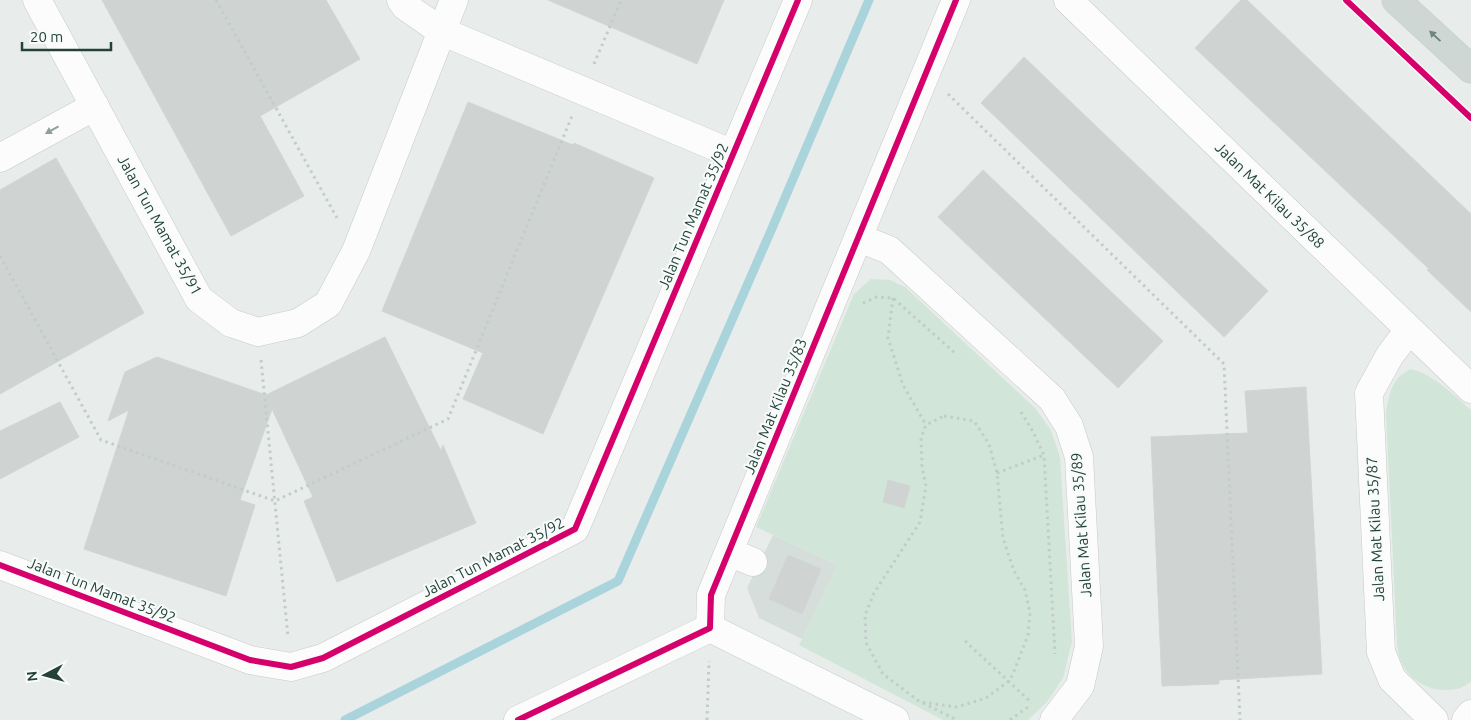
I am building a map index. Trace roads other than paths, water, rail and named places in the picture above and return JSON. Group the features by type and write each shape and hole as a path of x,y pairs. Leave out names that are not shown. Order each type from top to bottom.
{"main road":[{"path":"1396,0 1471,70"}],"street":[{"name":"Jalan Tun Mamat 35/91","path":"37,0 199,299 231,323 258,332 298,323 328,304 356,251 441,30"},
{"name":"Jalan Tun Mamat 35/92","path":"401,0 405,6 441,30 733,154"},
{"path":"441,30 454,0"},
{"name":"Jalan Tun Mamat 35/92","path":"0,565 250,660 291,667 323,658 575,529 798,0"},
{"name":"Jalan Mat Kilau 35/83","path":"710,628 711,596 956,0"},
{"name":"Jalan Mat Kilau 35/88","path":"1068,0 1471,389"},
{"path":"0,158 94,106"},
{"name":"Jalan Mat Kilau 35/89","path":"859,238 889,250 1052,399 1069,426 1079,457 1089,646 1080,686 1054,720"},
{"name":"Jalan Mat Kilau 35/87","path":"1409,330 1390,355 1369,393 1381,652 1392,679 1434,720"},
{"path":"729,552 754,562"},
{"path":"518,720 710,628 895,720"},
{"path":"1466,720 1471,714"}],"waterway":[{"path":"345,720 618,581 773,226 869,0"}]}
